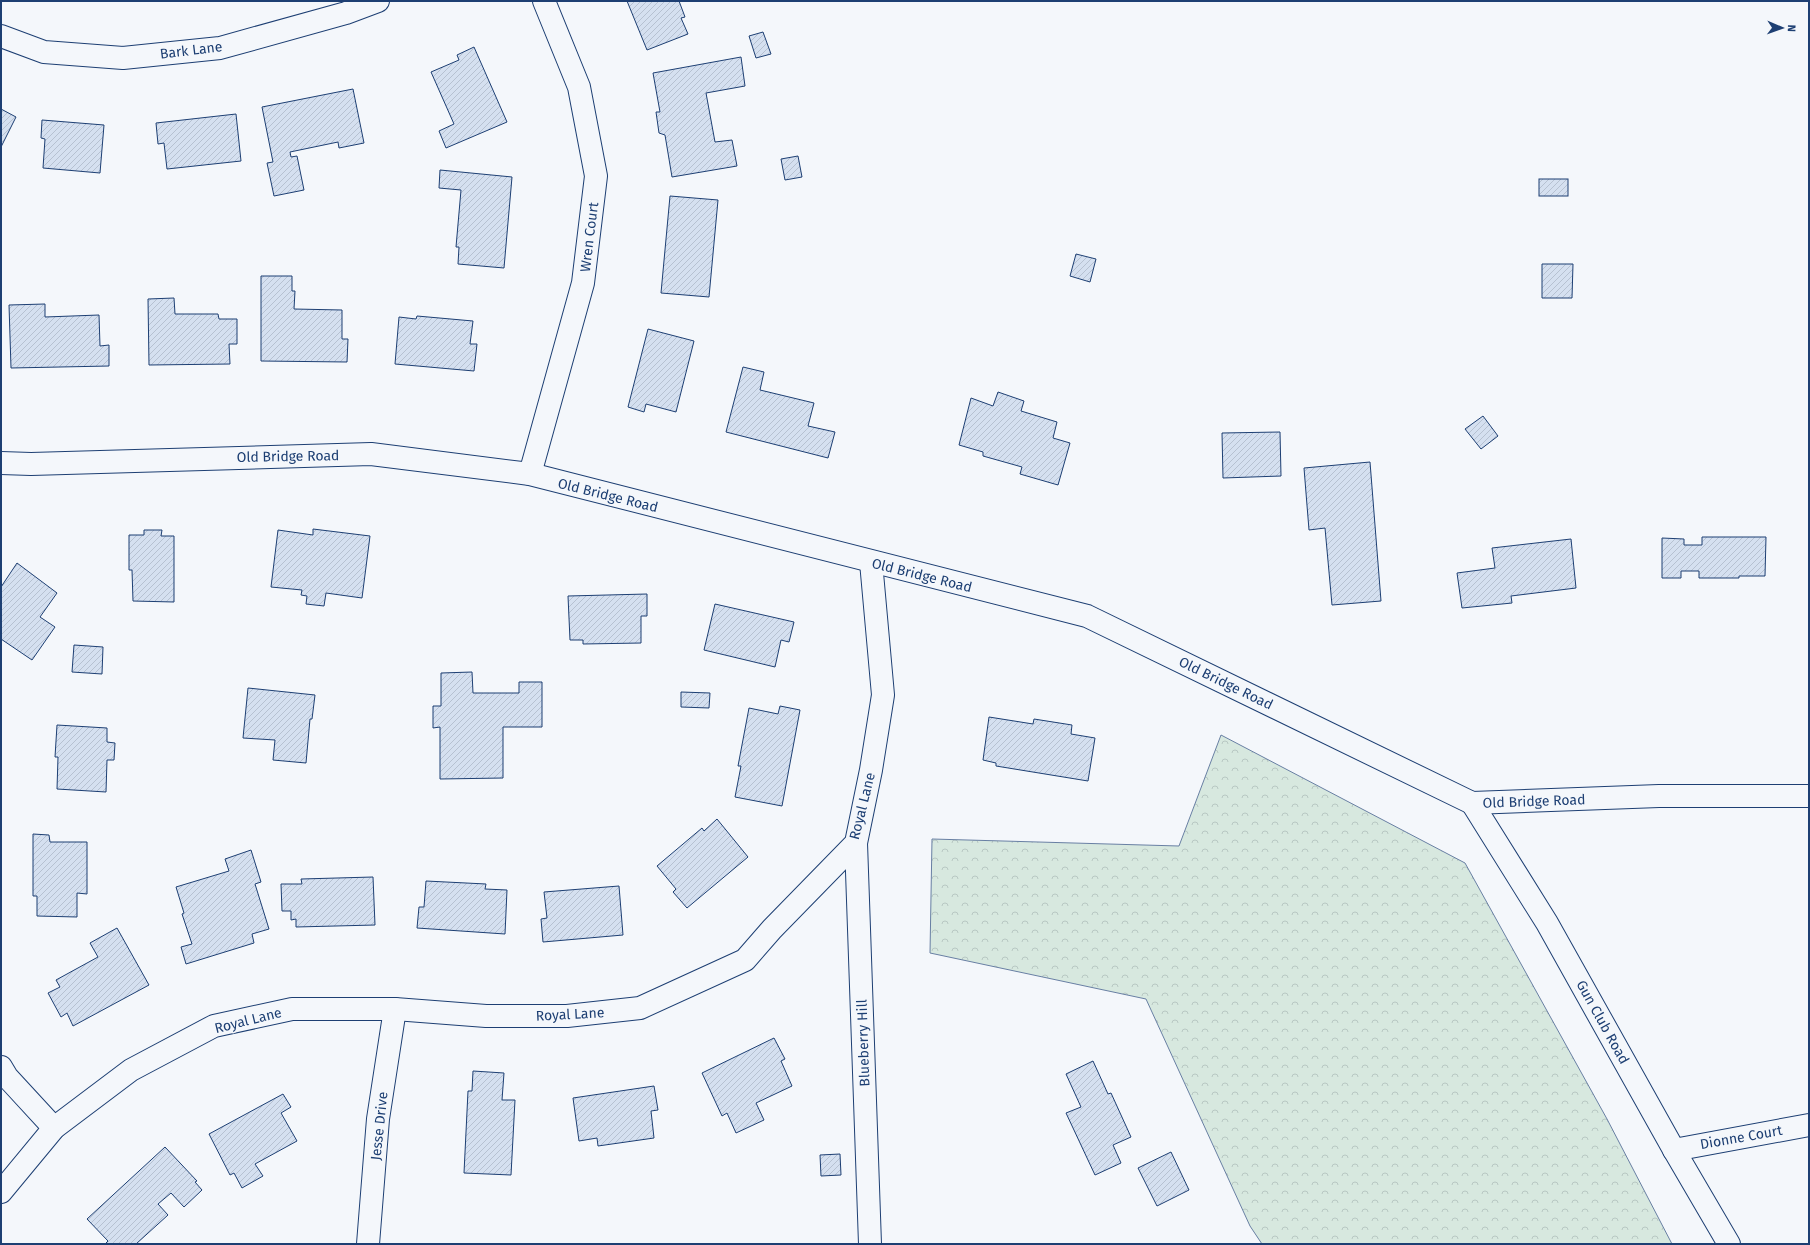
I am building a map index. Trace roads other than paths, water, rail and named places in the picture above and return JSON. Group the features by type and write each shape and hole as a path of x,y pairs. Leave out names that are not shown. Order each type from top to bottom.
{"street":[{"name":"Bark Lane","path":"1,36 44,52 123,58 220,48 346,13 378,1"},
{"name":"Wren Court","path":"530,474 583,283 596,176 579,87 544,1"},
{"name":"Old Bridge Road","path":"1,463 31,464 371,454 530,474 1087,616 1472,803 1659,796 1809,796"},
{"name":"Royal Lane","path":"1,1192 54,1128 131,1070 214,1026 292,1009 395,1009 486,1016 552,1016 640,1008 745,960 772,929 856,843 871,770 883,695 871,562"},
{"name":"Gun Club Road","path":"1472,803 1547,923 1674,1150 1729,1244"},
{"name":"Blueberry Hill","path":"856,843 870,1244"},
{"name":"Jesse Drive","path":"368,1244 378,1119 395,1009"},
{"path":"1,1068 7,1077 54,1128"},
{"name":"Dionne Court","path":"1674,1150 1809,1124"}]}
